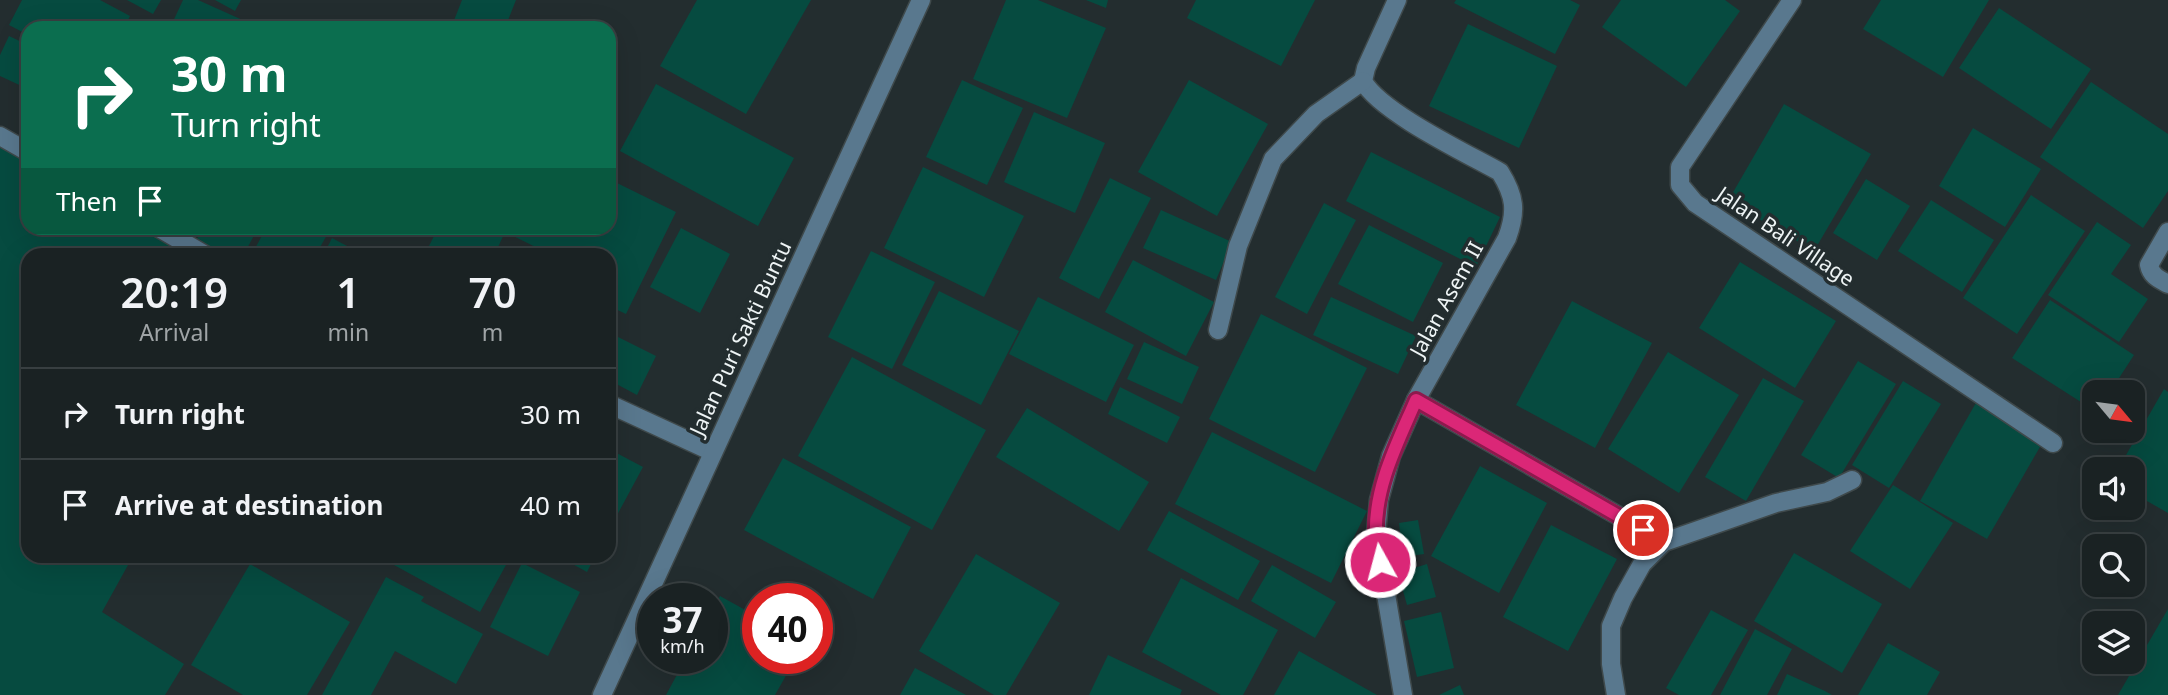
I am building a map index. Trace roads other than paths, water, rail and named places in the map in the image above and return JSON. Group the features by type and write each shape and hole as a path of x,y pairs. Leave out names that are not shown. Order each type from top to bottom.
{"street":[{"name":"Jalan Puri Sakti Buntu","path":"602,695 920,0"},
{"path":"1218,330 1238,246 1273,159 1316,114 1363,81 1366,68 1397,0"},
{"name":"Jalan Bali Village","path":"1792,0 1680,167 1680,185 1695,203 2053,443"},
{"name":"Jalan Asem II","path":"1363,81 1386,106 1500,172 1510,187 1514,214 1507,238 1416,400 1391,456 1379,500 1376,535 1403,695"},
{"path":"0,136 21,148"},
{"path":"2168,232 2149,265 2155,277 2168,284"},
{"path":"171,235 193,248"},
{"path":"1416,400 1664,542"},
{"path":"616,407 713,452"},
{"path":"1616,695 1611,664 1611,626 1623,597 1642,564 1664,542 1776,503 1827,492 1852,480"}]}
